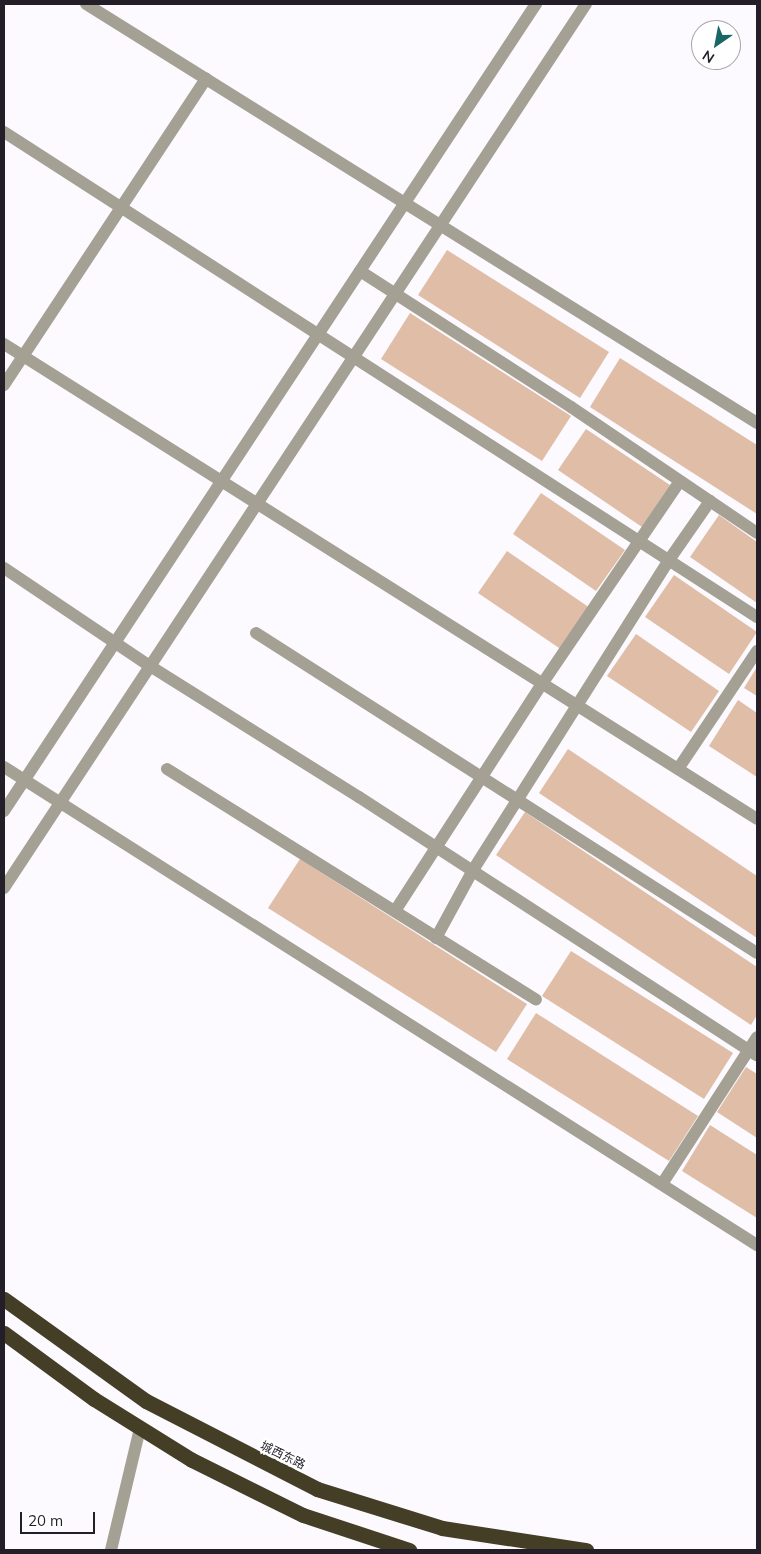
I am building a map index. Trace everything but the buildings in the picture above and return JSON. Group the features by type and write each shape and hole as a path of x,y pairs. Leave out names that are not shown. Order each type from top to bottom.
{"highway":[{"name":"城西东路","path":"4,1299 146,1401 317,1489 442,1528 586,1550"},
{"path":"4,1333 140,1428 192,1460 303,1515 409,1550"}],"street":[{"path":"86,4 757,423"},
{"path":"4,811 536,4"},
{"path":"4,888 586,4"},
{"path":"4,386 206,79"},
{"path":"4,132 757,617"},
{"path":"360,272 757,533"},
{"path":"4,344 757,819"},
{"path":"395,912 542,684 638,540 680,481"},
{"path":"436,938 473,870 669,560 710,501"},
{"path":"4,568 150,666 436,846 753,1052"},
{"path":"256,633 757,953"},
{"path":"678,769 757,651"},
{"path":"4,767 757,1245"},
{"path":"167,769 536,1000"},
{"path":"662,1184 753,1052 757,1038"},
{"path":"111,1550 140,1428"}]}
